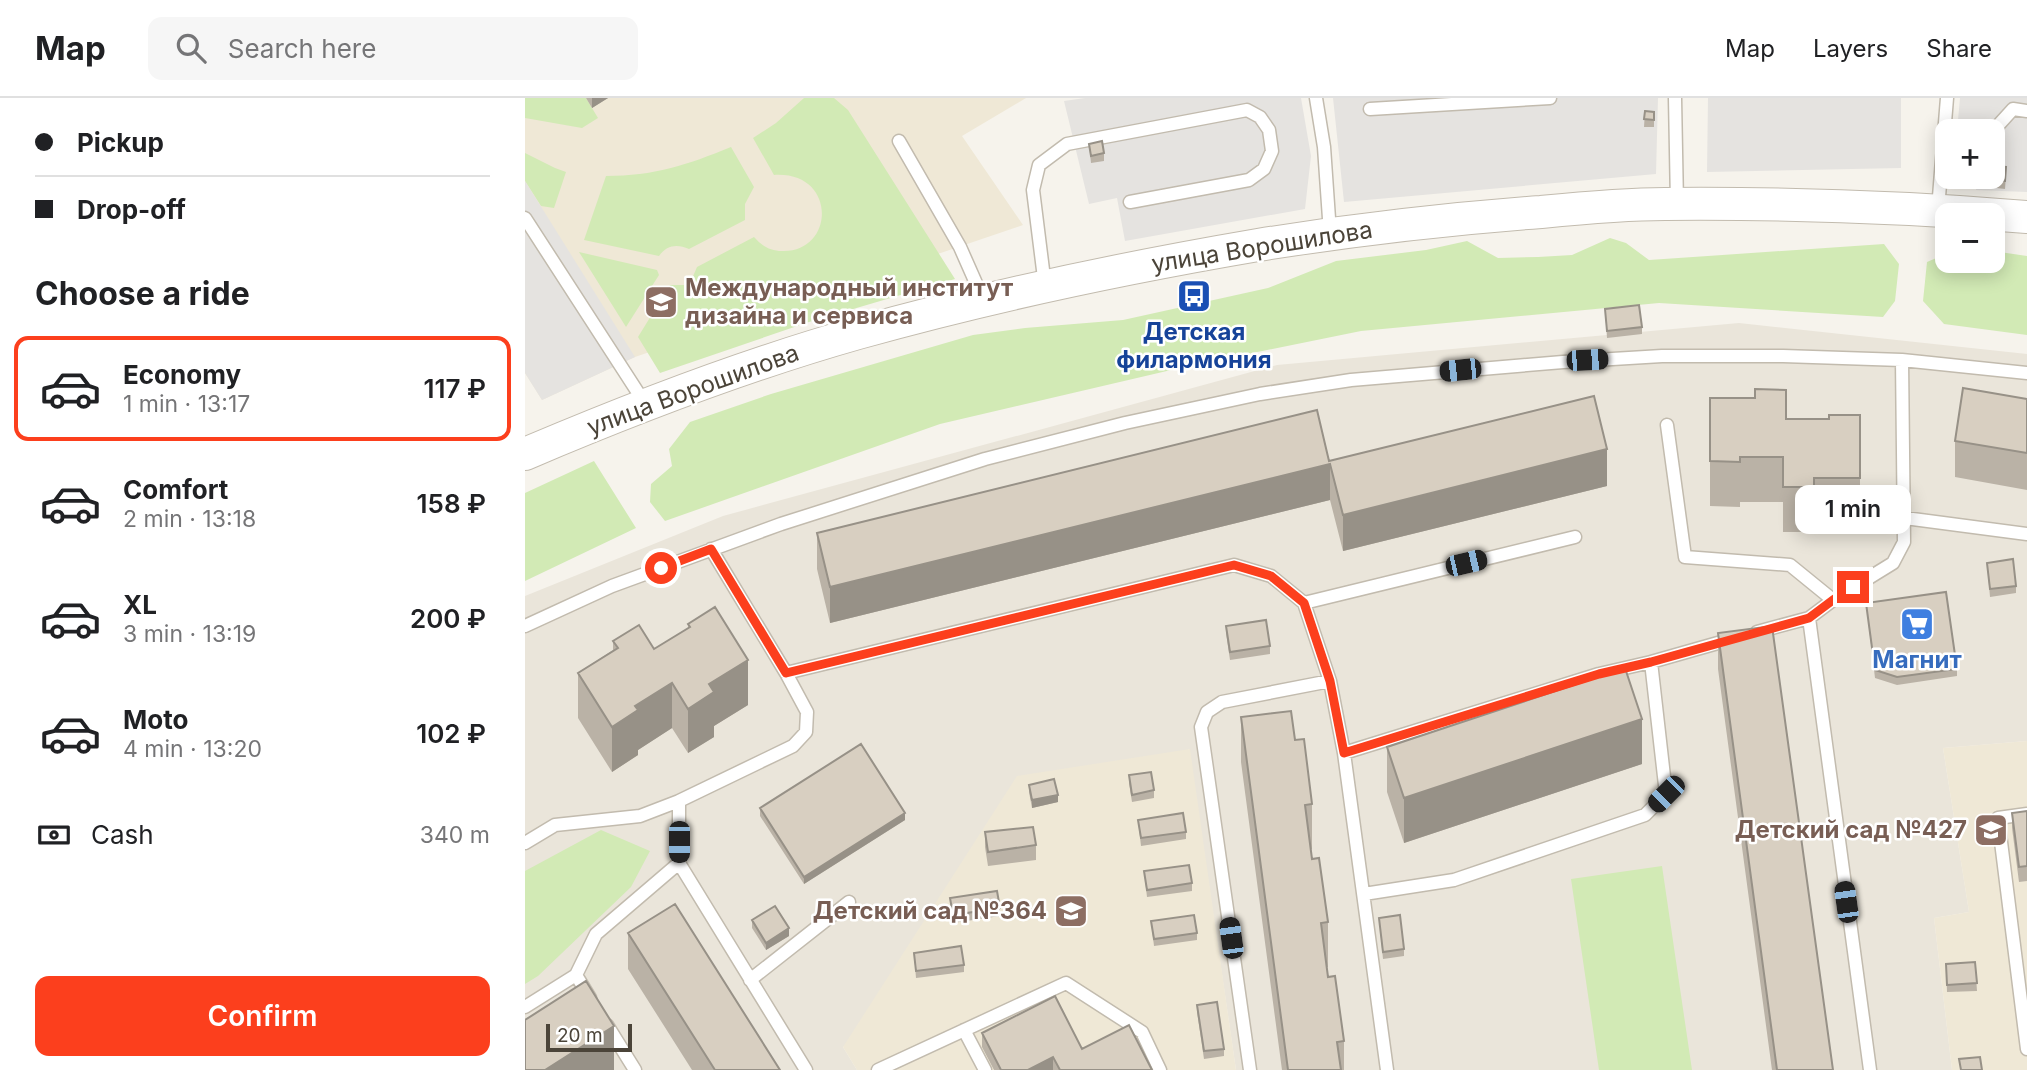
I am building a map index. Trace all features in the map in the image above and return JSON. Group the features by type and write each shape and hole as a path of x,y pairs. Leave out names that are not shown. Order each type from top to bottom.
{"street":[{"name":"улица Ворошилова","path":"525,454 646,405 854,334 1045,286 1177,259 1330,233 1462,218 1677,204 1795,205 1939,200 2027,217"}],"lane":[{"path":"1316,98 1324,147 1330,233"},
{"path":"1370,109 1550,98"},
{"path":"1675,98 1677,204"},
{"path":"1939,200 1947,98"},
{"path":"2004,119 2013,109 2027,111"},
{"path":"1045,286 1033,190 1039,165 1067,144 1247,110 1260,117 1269,130 1272,151 1264,169 1249,180 1130,202"},
{"path":"899,141 960,247 983,300"},
{"path":"1939,200 1945,189"},
{"path":"525,218 646,405"},
{"path":"525,626 612,586 711,549 985,459 1125,422 1260,394 1392,376 1662,356 1902,360 2027,373"},
{"path":"1344,753 1599,674 1809,618 1893,563 1904,542 1902,360"},
{"path":"1667,425 1685,557 1790,565 1833,600"},
{"path":"1905,518 2027,534"},
{"path":"1304,603 1575,537"},
{"path":"525,843 555,825 640,816 679,801 793,746 806,732 807,712 711,549"},
{"path":"786,673 1234,565 1271,576 1304,603 1330,681 1344,753 1387,1070"},
{"path":"1809,618 1870,1070"},
{"path":"1364,894 1454,880 1645,815 1666,794 1651,662"},
{"path":"1250,1070 1201,727 1207,712 1222,702 1330,681"},
{"path":"679,801 679,863 806,1070"},
{"path":"2027,814 1998,818 2027,1049"},
{"path":"525,1007 576,975 596,934 679,863"},
{"path":"750,980 849,902"},
{"path":"576,975 635,1070"},
{"path":"878,1070 1066,983 1142,1032 1160,1070"},
{"path":"964,1030 985,1070"}],"shaded area":[{"name":"Международный институт дизайна и сервиса","path":"525,98 1026,98 962,136 1023,225 635,357 542,400 525,373"},
{"path":"1085,98 1301,98 1311,156 1305,209 1125,241 1117,198 1089,204 1064,101"},
{"path":"1333,98 1658,98 1656,174 1344,202"},
{"path":"1708,98 1901,98 1901,168 1707,172"},
{"path":"1960,98 2027,98 2027,192 1976,190 2005,189 2005,119 1958,119"},
{"path":"525,181 635,357 542,400 525,373"},
{"path":"1739,323 2027,354 2027,741 1943,748 1969,912 1934,918 1952,1070 1236,1070 1189,749 843,1047 857,1070 525,1070 525,596 723,516 1277,365"},
{"name":"Детский сад №427","path":"2027,741 2027,1070 1952,1070 1934,918 1969,912 1943,748"},
{"name":"Детский сад №364","path":"1190,749 1236,1070 857,1070 843,1047 1017,776"}],"green space":[{"path":"525,98 586,98 598,118 582,128 525,118"},
{"path":"804,98 834,98 848,110 955,279 809,322 660,373 638,337 670,285 684,285 691,281 697,267 754,237 767,247 782,251 799,248 812,239 820,227 822,212 819,198 810,185 795,177 774,175 753,138 776,123"},
{"path":"731,147 754,187 745,204 745,220 689,249 673,246 659,256 584,240 606,176 640,174 670,168"},
{"path":"525,153 566,172 554,208 541,206 525,181"},
{"path":"1610,238 1626,243 1649,260 1884,244 1899,264 1895,301 1883,317 1659,303 1361,331 1184,367 940,424 665,521 650,502 651,484 672,466 669,449 690,422 771,394 973,335 1123,320 1268,288 1336,261 1426,250 1467,241 1498,258 1572,255"},
{"path":"579,252 657,270 659,275 626,327"},
{"path":"2005,253 2027,256 2027,335 1944,324 1923,301 1927,262 1935,259 1935,273 2005,273"},
{"path":"594,461 636,528 525,581 525,493"},
{"path":"601,830 650,851 631,887 538,976 525,984 525,871"},
{"path":"1662,866 1692,1070 1599,1070 1571,879"}],"building":[{"path":"1645,111 1654,112 1654,120 1644,119"},
{"path":"1102,141 1104,153 1091,156 1089,144"},
{"path":"1639,305 1642,327 1607,331 1605,309"},
{"path":"1963,388 2027,399 2027,453 1955,441"},
{"path":"1755,389 1786,390 1786,419 1829,419 1829,415 1860,415 1860,478 1814,478 1814,487 1783,487 1783,457 1740,457 1740,462 1710,461 1710,398 1755,398"},
{"path":"1594,396 1607,449 1343,515 1330,464 830,587 817,533 1317,410 1329,461"},
{"path":"2013,559 2016,586 1990,589 1987,563"},
{"path":"1946,592 1957,669 1897,677 1875,670 1866,603"},
{"path":"715,607 748,660 709,684 714,692 688,709 672,683 635,706 638,710 612,727 578,673 618,648 613,641 639,625 654,649 690,627 688,624"},
{"path":"1266,620 1270,646 1230,652 1226,626"},
{"path":"1772,626 1833,1070 1777,1070 1718,633"},
{"path":"1625,668 1642,719 1404,798 1387,747"},
{"path":"1291,711 1295,740 1304,739 1312,804 1305,805 1312,859 1319,858 1328,922 1321,923 1328,977 1335,976 1344,1041 1337,1042 1341,1070 1288,1070 1241,717"},
{"path":"861,744 905,813 804,877 760,808"},
{"path":"1151,772 1154,790 1132,795 1129,775"},
{"path":"1054,779 1058,795 1032,800 1029,785"},
{"path":"2027,811 2027,866 2019,867 2012,813"},
{"path":"1183,813 1186,832 1141,838 1138,820"},
{"path":"1033,827 1036,845 988,852 985,832"},
{"path":"1189,865 1192,883 1147,890 1144,871"},
{"path":"997,891 1000,908 953,915 950,898"},
{"path":"675,904 780,1070 715,1070 628,933"},
{"path":"775,906 789,928 766,943 752,920"},
{"path":"1194,915 1197,933 1154,939 1151,921"},
{"path":"1400,915 1404,949 1383,952 1379,918"},
{"path":"961,946 964,965 916,971 914,953"},
{"path":"1975,962 1977,983 1947,985 1946,964"},
{"path":"586,981 614,1026 545,1070 525,1070 525,1020"},
{"path":"1055,996 1082,1049 1129,1025 1152,1070 1060,1070 1053,1057 1028,1070 1001,1070 982,1033"},
{"path":"1217,1002 1224,1049 1204,1051 1197,1005"},
{"path":"1980,1057 1982,1070 1961,1070 1959,1059"}],"place":[{"name":"Детская филармония","path":"1194,296"},
{"name":"Международный институт дизайна и сервиса","path":"661,302"},
{"name":"Магнит","path":"1917,624"},
{"name":"Детский сад №427","path":"1991,830"},
{"name":"Детский сад №364","path":"1071,911"}],"route":[{"path":"661,568 711,549 786,673 1234,565 1271,576 1304,603 1330,681 1344,753 1599,674 1809,618 1853,587"}]}
